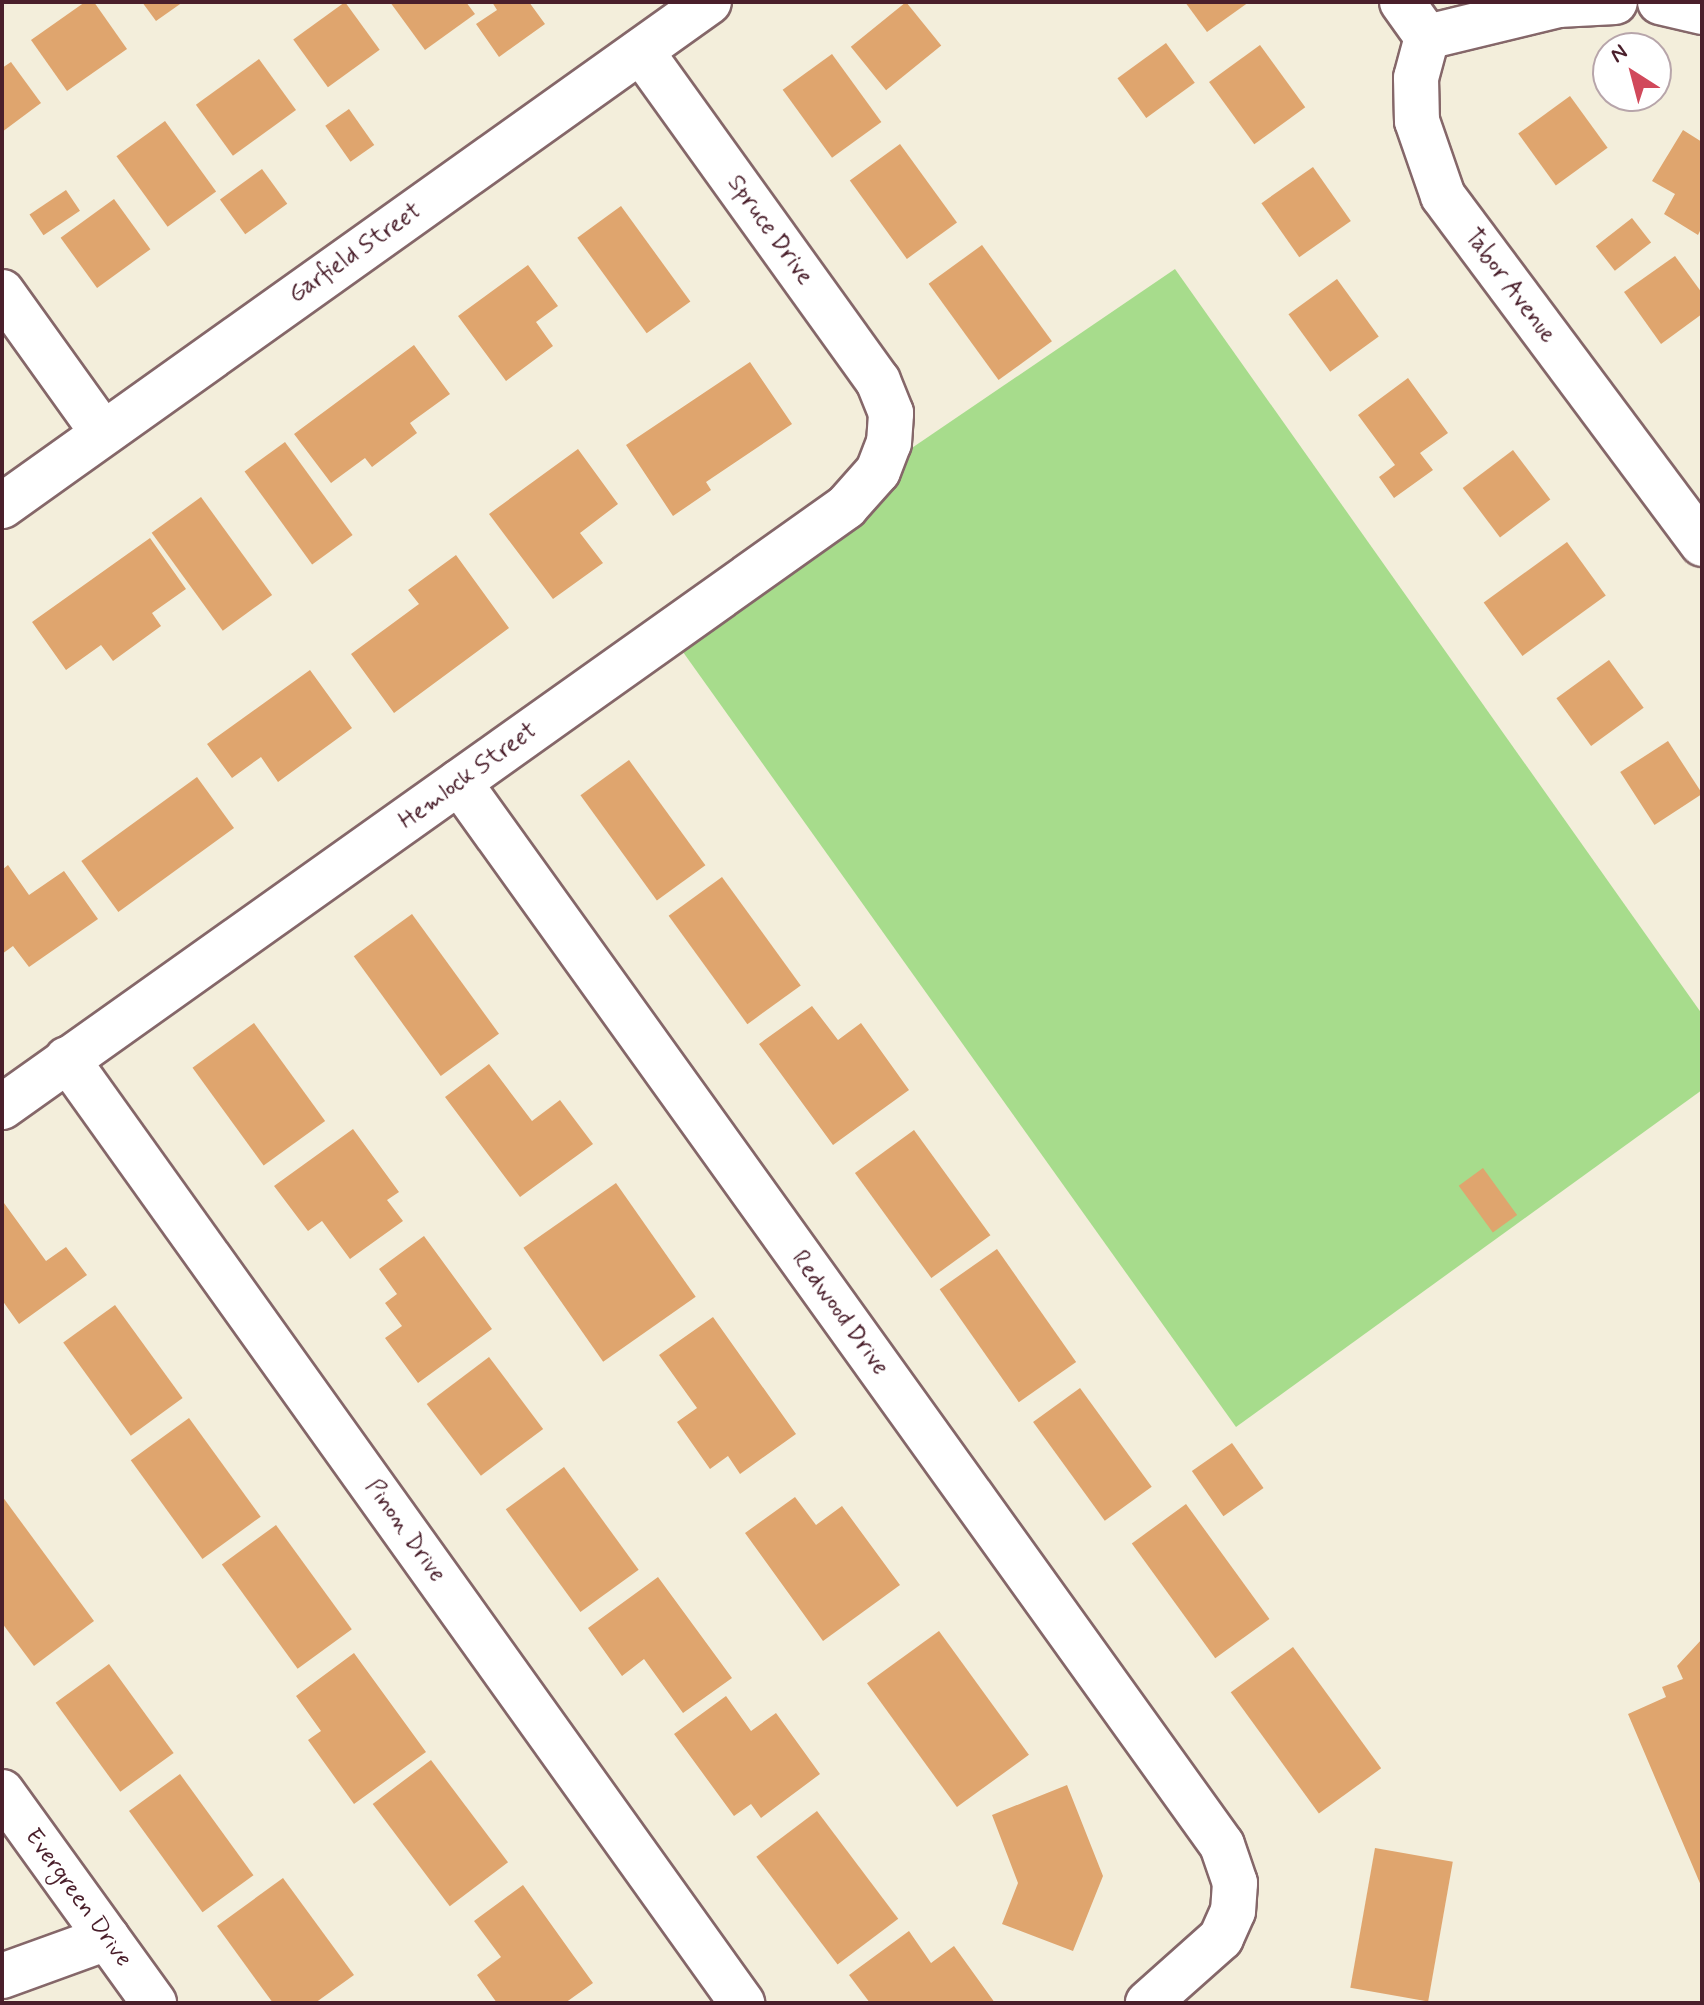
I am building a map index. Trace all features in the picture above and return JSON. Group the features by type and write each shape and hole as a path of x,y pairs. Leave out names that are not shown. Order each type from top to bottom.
{"street":[{"name":"Garfield Street","path":"2,506 709,2"},
{"path":"1402,2 1427,37 1558,5 1615,2"},
{"path":"1660,2 1702,12"},
{"name":"Tabor Avenue","path":"1427,37 1416,78 1417,121 1443,196 1702,544"},
{"name":"Spruce Drive","path":"641,51 878,381 891,413"},
{"path":"2,292 103,433"},
{"name":"Hemlock Street","path":"2,1107 846,507 878,471 889,443 891,413"},
{"name":"Redwood Drive","path":"459,782 1222,1845 1235,1883 1233,1911 1221,1938 1148,2003"},
{"name":"Pinon Drive","path":"67,1059 742,2003"},
{"name":"Evergreen Drive","path":"2,1792 154,2003"},
{"path":"2,1976 107,1938"}],"green space":[{"path":"1175,269 1702,1014 1702,1090 1236,1427 668,631 878,471"}],"building":[{"path":"85,2 94,2 127,49 67,91 31,40"},
{"path":"142,2 183,2 156,21"},
{"path":"345,2 380,50 328,87 293,40"},
{"path":"390,2 466,2 475,14 425,50"},
{"path":"492,2 529,2 545,24 499,57 476,24 497,10"},
{"path":"906,2 941,46 886,90 851,47"},
{"path":"1185,2 1249,2 1207,32"},
{"path":"1166,43 1195,83 1146,118 1117,78"},
{"path":"1260,45 1305,107 1254,144 1209,82"},
{"path":"832,54 881,122 832,158 783,90"},
{"path":"259,59 296,110 233,156 196,105"},
{"path":"11,62 41,103 2,132 2,68"},
{"path":"1570,96 1608,148 1556,185 1518,134"},
{"path":"349,109 374,145 350,162 325,126"},
{"path":"165,121 216,191 168,227 116,156"},
{"path":"1683,130 1702,142 1702,227 1698,235 1664,214 1675,194 1652,181"},
{"path":"900,144 957,222 907,259 850,180"},
{"path":"1313,167 1351,221 1299,257 1261,203"},
{"path":"262,169 287,204 245,234 220,200"},
{"path":"66,190 80,211 44,235 30,215"},
{"path":"114,199 150,249 97,288 61,238"},
{"path":"621,206 690,301 647,333 577,238"},
{"path":"1632,218 1651,242 1615,271 1596,246"},
{"path":"982,245 1052,341 999,380 929,284"},
{"path":"1675,256 1702,293 1702,314 1661,344 1624,292"},
{"path":"528,265 558,306 536,322 553,346 506,381 458,316"},
{"path":"1337,279 1379,336 1330,372 1288,314"},
{"path":"414,345 450,394 410,423 417,433 372,467 365,458 331,483 294,434"},
{"path":"750,362 792,424 706,482 711,490 673,516 626,445"},
{"path":"1408,378 1448,433 1420,453 1433,470 1394,498 1379,477 1395,465 1358,415"},
{"path":"285,442 353,535 312,564 245,471"},
{"path":"578,449 618,504 580,533 603,563 553,599 489,514"},
{"path":"1513,450 1550,500 1500,537 1463,488"},
{"path":"201,497 272,595 223,631 152,533"},
{"path":"150,538 186,589 152,613 161,626 113,661 101,645 66,670 32,622"},
{"path":"1567,542 1606,595 1522,656 1484,603"},
{"path":"456,555 509,628 394,713 351,654 419,604 408,590"},
{"path":"1609,660 1644,708 1591,746 1556,698"},
{"path":"310,670 352,728 278,782 261,757 232,778 207,744"},
{"path":"1668,741 1702,794 1655,825 1620,772"},
{"path":"629,760 705,865 657,900 580,795"},
{"path":"197,777 234,828 118,912 81,861"},
{"path":"8,865 29,895 64,871 98,919 29,967 13,946 2,954 2,870"},
{"path":"722,877 801,985 747,1024 669,916"},
{"path":"412,914 499,1034 441,1076 354,956"},
{"path":"812,1006 838,1040 861,1023 909,1090 833,1145 759,1044"},
{"path":"254,1023 325,1121 264,1166 193,1068"},
{"path":"489,1064 532,1121 560,1100 593,1144 520,1197 445,1097"},
{"path":"353,1129 399,1192 387,1200 403,1221 350,1259 322,1221 308,1231 274,1186"},
{"path":"914,1130 990,1235 931,1278 855,1173"},
{"path":"1483,1168 1517,1215 1493,1233 1459,1186"},
{"path":"616,1183 696,1297 603,1362 523,1248"},
{"path":"4,1203 46,1261 66,1247 87,1275 19,1324 2,1300"},
{"path":"424,1236 492,1329 418,1383 385,1338 402,1326 385,1303 397,1294 379,1269"},
{"path":"997,1249 1076,1362 1019,1402 940,1289"},
{"path":"115,1305 183,1398 131,1436 63,1343"},
{"path":"713,1317 796,1434 740,1474 728,1456 710,1469 677,1422 697,1408 659,1355"},
{"path":"489,1357 543,1429 481,1476 427,1404"},
{"path":"1080,1388 1152,1487 1105,1521 1033,1422"},
{"path":"189,1418 261,1517 202,1559 131,1460"},
{"path":"1232,1443 1264,1488 1223,1516 1192,1471"},
{"path":"564,1467 639,1570 580,1612 506,1509"},
{"path":"2,1496 94,1621 34,1666 2,1623"},
{"path":"795,1497 816,1525 842,1506 900,1585 823,1641 745,1533"},
{"path":"1186,1504 1269,1619 1215,1658 1132,1543"},
{"path":"276,1525 352,1629 298,1669 222,1564"},
{"path":"658,1577 732,1678 683,1713 644,1659 622,1676 588,1628"},
{"path":"939,1631 1029,1755 957,1807 867,1683"},
{"path":"1702,1639 1702,1888 1628,1714 1666,1697 1662,1687 1683,1679 1677,1666"},
{"path":"1293,1647 1381,1768 1319,1814 1231,1692"},
{"path":"354,1653 426,1752 354,1804 308,1740 321,1731 296,1696"},
{"path":"109,1664 174,1753 120,1792 56,1703"},
{"path":"726,1696 751,1731 776,1713 820,1774 761,1818 751,1804 734,1816 674,1734"},
{"path":"431,1760 508,1862 450,1906 373,1804"},
{"path":"180,1774 253,1875 203,1912 129,1811"},
{"path":"1067,1785 1103,1876 1073,1951 1002,1924 1018,1883 992,1815"},
{"path":"817,1811 898,1919 838,1965 756,1857"},
{"path":"1375,1848 1453,1862 1428,2002 1350,1988"},
{"path":"283,1878 354,1975 315,2003 273,2003 217,1926"},
{"path":"523,1885 593,1983 565,2003 497,2003 477,1975 501,1957 474,1921"},
{"path":"909,1931 931,1963 954,1946 995,2003 870,2003 849,1975"}]}
